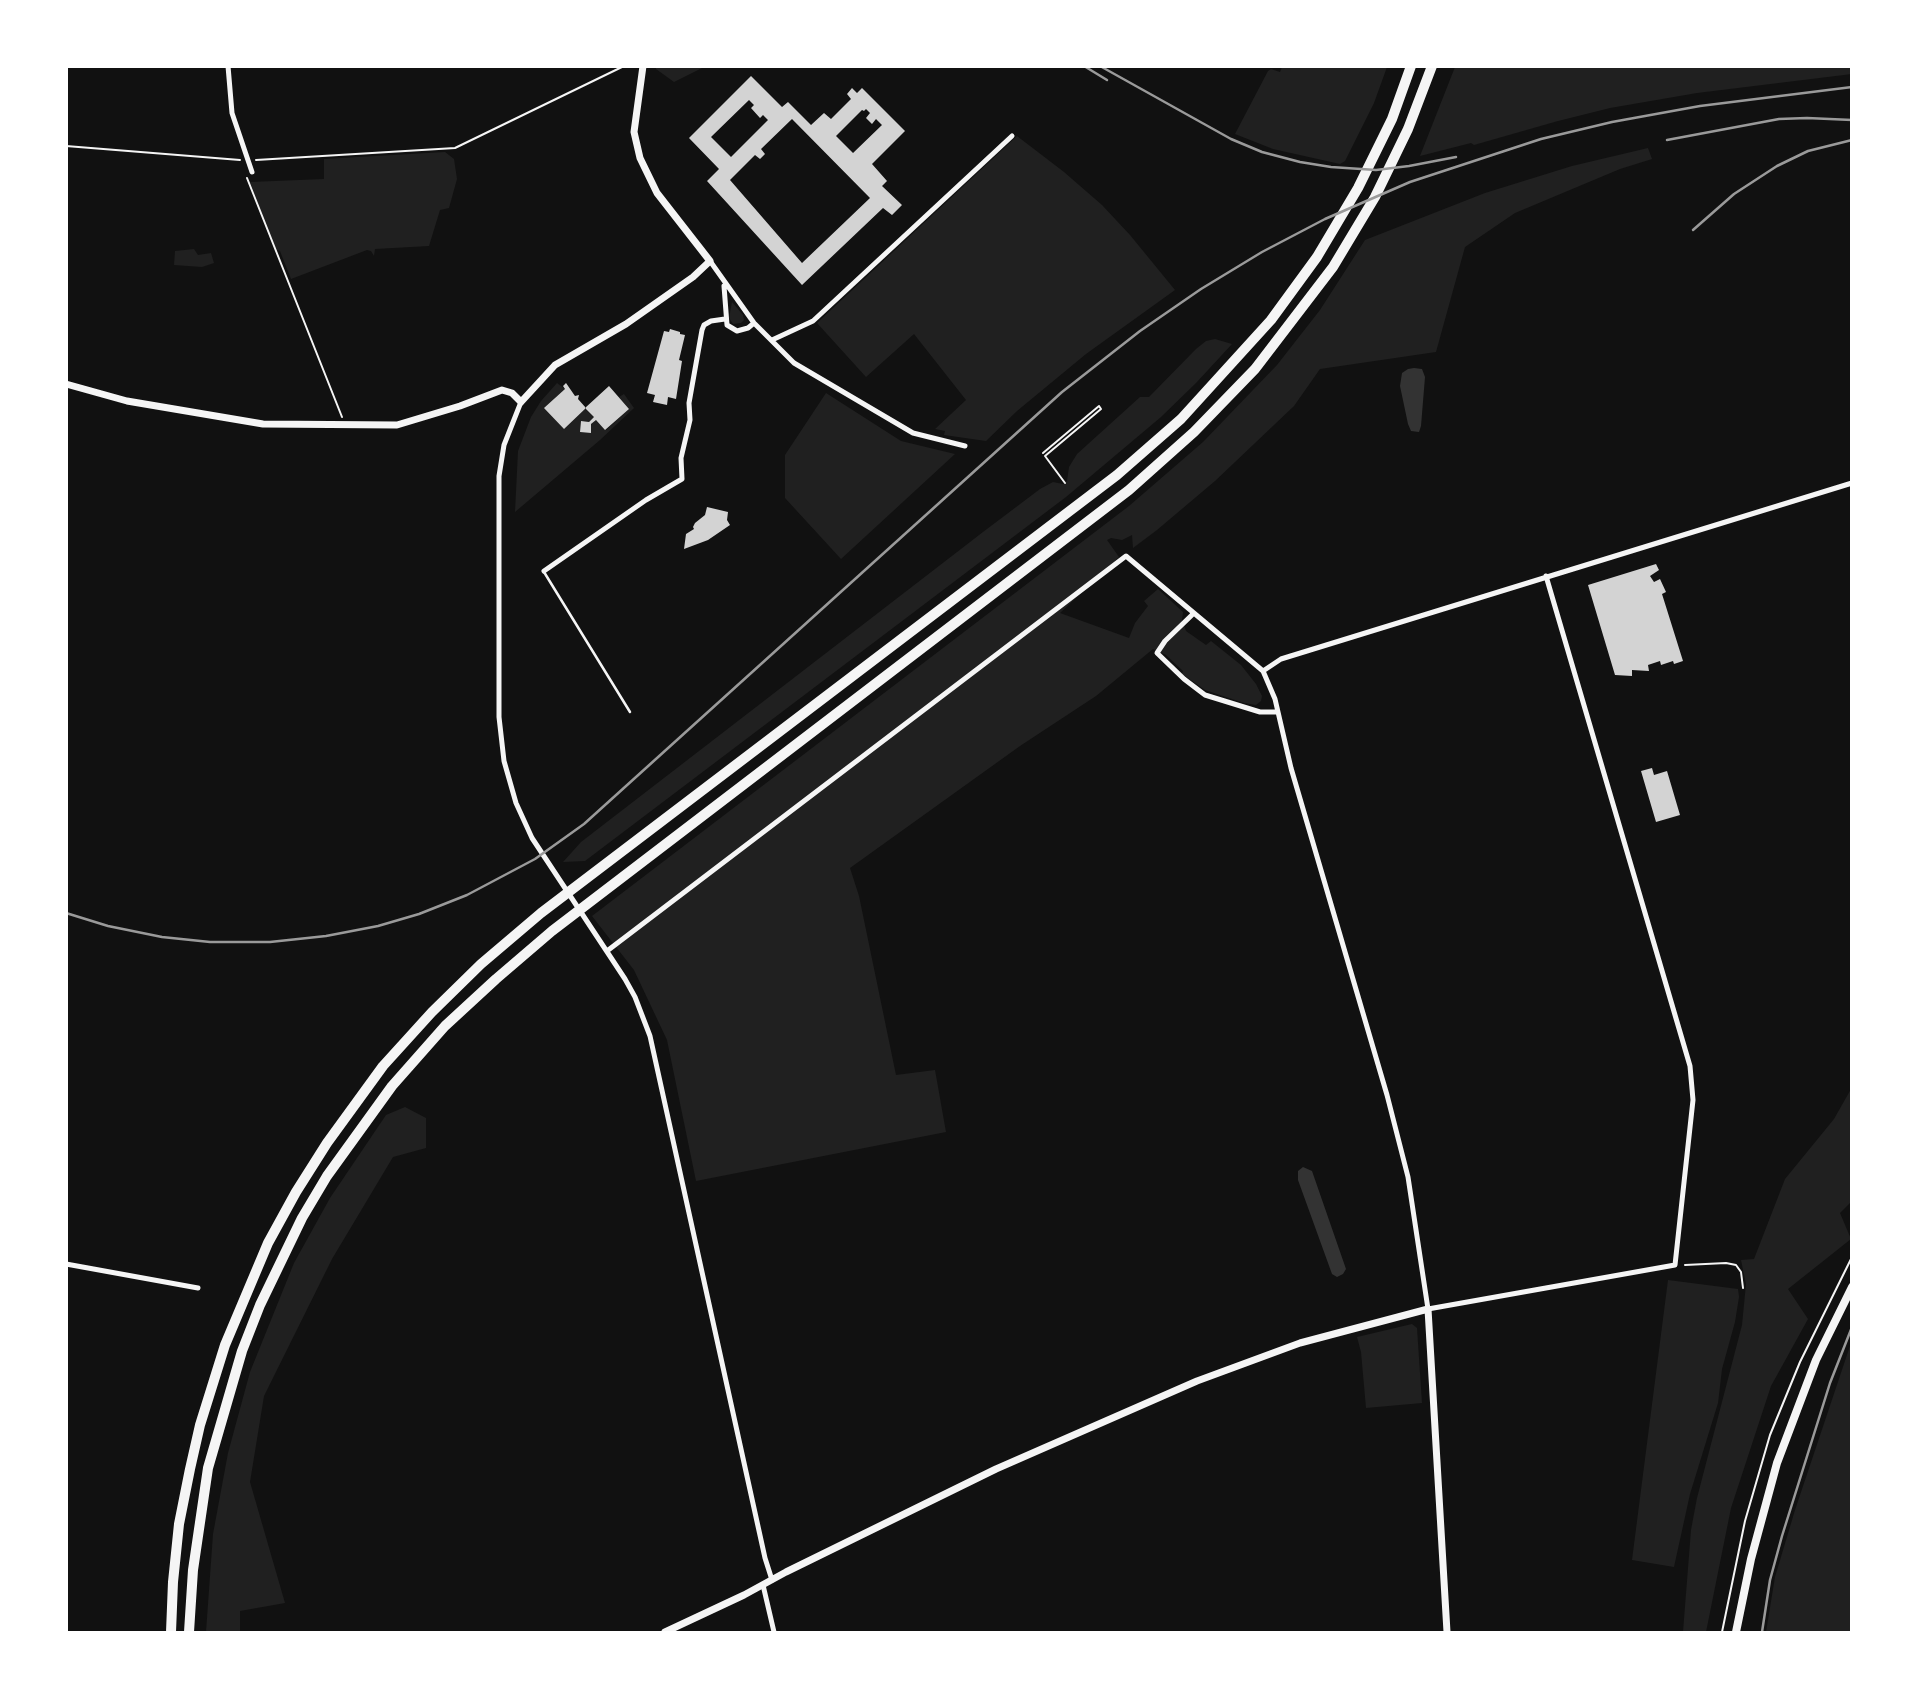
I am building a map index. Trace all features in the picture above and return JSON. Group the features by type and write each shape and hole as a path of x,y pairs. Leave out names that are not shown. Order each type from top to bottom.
{"highway":[{"path":"171,1633 173,1582 180,1524 200,1425 225,1345 268,1243 327,1143 383,1066 481,964 541,913 1116,475 1181,419 1240,357 1317,257 1359,188 1391,119 1411,66"},
{"path":"189,1633 193,1570 211,1457 242,1351 280,1261 327,1176 392,1086 445,1026 552,931 1129,490 1194,432 1255,369 1333,267 1375,197 1408,129 1432,66"}],"main road":[{"path":"1736,1633 1751,1559 1777,1463 1816,1360 1852,1287"}],"street":[{"path":"228,66 232,113 252,172"},
{"path":"643,66 634,132 639,158 657,194 754,323 794,363 890,421 913,433 965,446"},
{"path":"772,340 813,321 1012,136"},
{"path":"710,261 626,324 555,365 521,402 503,444 499,476 499,717 502,750 516,803 532,838 635,998 654,1051 772,1580"},
{"path":"724,284 725,319 732,330 748,328 754,323"},
{"path":"544,571 646,500 682,480 681,458 690,420 689,403 702,330 711,321 725,319"},
{"path":"66,384 127,401 247,423 397,425 502,390 512,393 521,402"},
{"path":"1263,671 1281,659 1852,483"},
{"path":"607,951 1126,556 1263,671 1278,712 1291,768 1408,1177 1428,1309 1447,1633"},
{"path":"665,1633 996,1469 1197,1381 1300,1343 1428,1309 1675,1265 1693,1100 1690,1066 1546,576"},
{"path":"1194,613 1165,641 1157,653 1205,695 1261,712 1278,712"},
{"path":"66,1264 198,1288"},
{"path":"763,1585 774,1633"}],"lane":[{"path":"544,571 631,712"}],"path":[{"path":"66,146 248,160 454,148 624,66"},
{"path":"244,172 345,424"},
{"path":"1099,405 1101,409 1044,454 1099,405"},
{"path":"1044,454 1065,483"},
{"path":"1675,1265 1726,1262 1736,1265 1741,1272 1743,1288"}],"shaded area":[{"path":"656,66 704,67 674,82 656,69"},
{"path":"1851,66 1852,74 1697,93 1610,108 1474,145 1471,143 1420,156 1455,67"},
{"path":"1282,67 1387,67 1374,103 1345,161 1340,164 1273,149 1235,134 1268,71 1271,69 1280,72"},
{"path":"1017,136 1102,205 1175,290 1086,354 1017,411 986,441 944,435 945,431 935,429 966,400 914,334 866,377 817,323"},
{"path":"1648,148 1652,159 1620,169 1515,213 1465,247 1436,352 1320,369 1294,406 1215,481 1157,530 1133,548 1132,535 1122,540 1107,540 1119,557 1060,613 1129,638 1135,623 1148,606 1144,601 1158,589 1183,612 1182,620 1186,631 1206,645 1211,641 1241,665 1256,684 1262,696 1261,701 1256,705 1244,703 1205,690 1182,674 1183,671 1166,655 1153,649 1096,696 1020,746 850,868 859,896 896,1075 935,1070 946,1132 696,1181 667,1040 634,970 592,916 1129,506 1203,442 1277,365 1320,310 1365,240 1485,193 1572,166"},
{"path":"445,152 454,159 457,179 449,208 440,210 429,246 375,249 374,256 367,250 291,279 280,251 275,249 250,182 324,179 324,159"},
{"path":"194,249 198,255 211,253 214,263 202,267 174,265 175,251"},
{"path":"732,302 743,315 744,320 741,323 733,324 729,318"},
{"path":"1215,339 1232,344 1161,417 1066,497 585,861 563,862 581,842 983,532 1040,489 1053,482 1063,484 1067,481 1069,467 1077,454 1140,397 1149,397 1196,349 1206,341"},
{"path":"1414,368 1422,369 1425,377 1419,432 1411,431 1408,424 1400,386 1402,373"},
{"path":"557,383 565,389 545,408 564,429 585,409 594,417 589,422 581,421 580,432 591,433 591,424 596,420 606,430 629,409 619,397 624,394 634,408 515,512 518,451 531,417"},
{"path":"826,393 901,441 955,454 841,559 785,498 785,455"},
{"path":"1851,1089 1851,1202 1840,1213 1851,1239 1788,1289 1808,1319 1771,1386 1731,1508 1706,1632 1683,1632 1691,1530 1697,1498 1742,1325 1746,1284 1741,1260 1754,1259 1785,1179 1834,1119"},
{"path":"405,1107 426,1118 426,1148 393,1157 332,1259 264,1396 250,1482 285,1603 240,1611 240,1632 206,1632 213,1534 228,1453 250,1372 294,1263 330,1198 386,1115"},
{"path":"1303,1167 1312,1171 1346,1269 1337,1277 1332,1274 1298,1180 1298,1171"},
{"path":"1668,1280 1738,1289 1739,1297 1722,1369 1718,1403 1690,1494 1674,1567 1632,1560"},
{"path":"1412,1324 1417,1328 1422,1403 1366,1408 1357,1337"},
{"path":"1851,1343 1851,1632 1766,1632 1775,1577"}],"building":[{"path":"751,76 782,107 788,102 811,125 824,113 831,119 851,99 847,94 852,88 857,93 862,88 905,131 872,164 887,181 882,186 902,205 892,215 883,208 802,285 707,181 719,169 689,138","holes":["749,100 754,105 751,108 760,118 763,115 768,120 731,157 711,137","866,109 870,113 866,118 872,124 876,119 882,125 853,153 836,136","792,119 870,198 802,263 730,180 755,155 760,159 765,154 761,149"]},
{"path":"670,329 685,335 679,360 682,361 676,399 668,397 667,405 653,402 655,395 647,393 664,331 669,332"},
{"path":"566,383 575,396 579,395 578,399 586,408 564,429 544,408 565,389 563,386"},
{"path":"609,386 629,409 605,430 596,420 591,424 591,433 580,432 581,421 589,422 594,417 585,408"},
{"path":"707,507 728,512 727,520 730,525 708,540 684,549 686,534 694,529 695,523 705,515"},
{"path":"1656,564 1659,570 1650,576 1654,582 1660,579 1666,592 1662,594 1683,661 1661,665 1660,661 1648,665 1649,671 1632,670 1632,676 1615,675 1588,585"},
{"path":"1652,768 1654,775 1667,771 1680,815 1656,822 1641,771"}],"railway":[{"path":"1084,66 1107,80"},
{"path":"1100,66 1231,139 1262,152 1300,162 1376,170 1456,157"},
{"path":"66,913 108,926 162,937 210,942 270,942 326,936 378,926 419,914 467,895 535,859 584,824 1062,392 1140,331 1262,252 1325,219 1410,182 1541,139 1612,122 1700,106 1852,87"},
{"path":"1667,140 1779,119 1852,120"},
{"path":"1693,230 1734,194 1777,166 1808,151 1852,140"},
{"path":"1762,1632 1770,1580 1782,1536 1830,1383 1852,1327"}]}
